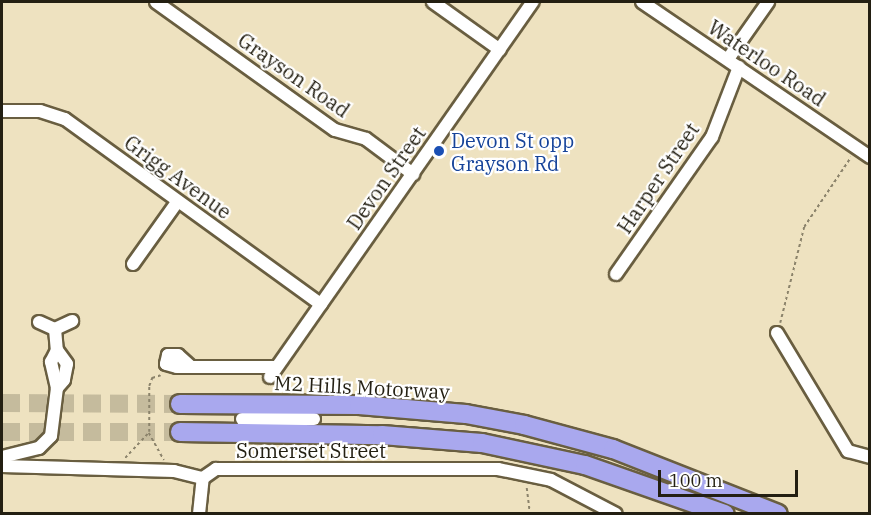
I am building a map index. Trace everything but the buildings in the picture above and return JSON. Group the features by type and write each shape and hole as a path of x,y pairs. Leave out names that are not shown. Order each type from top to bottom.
{"highway":[{"name":"M2 Hills Motorway","path":"180,404 314,419 534,453 632,479 725,513"},
{"name":"M2 Hills Motorway","path":"180,432 415,408 524,425 613,449 778,513"}],"street":[{"name":"Grayson Road","path":"156,2 335,129 366,139 413,174"},
{"path":"433,2 500,50"},
{"name":"Devon Street","path":"189,365 273,372 533,2"},
{"name":"Waterloo Road","path":"642,2 870,157"},
{"path":"728,59 768,2"},
{"name":"Harper Street","path":"616,274 712,137 739,67"},
{"name":"Grigg Avenue","path":"2,111 40,111 65,119 321,304"},
{"path":"133,264 178,201"},
{"path":"39,322 55,329 72,321"},
{"path":"2,457 26,453 46,442 54,425 57,388 51,362 57,350 55,329"},
{"path":"777,333 848,451 870,458"},
{"path":"242,419 314,419"},
{"name":"Somerset Street","path":"2,466 174,471 203,478 216,470 498,469 526,472 551,480 616,513"},
{"path":"199,513 203,478"}],"path":[{"path":"777,333 804,227 857,149"},
{"path":"149,432 163,460 172,463 174,471"},
{"path":"526,472 530,513"}],"green space":[{"path":"2,171 3,171 2,452"}],"tunnel":[{"path":"2,403 180,404"},
{"path":"2,432 180,432"}],"place":[{"name":"Devon St opp Grayson Rd","path":"439,151"}]}
